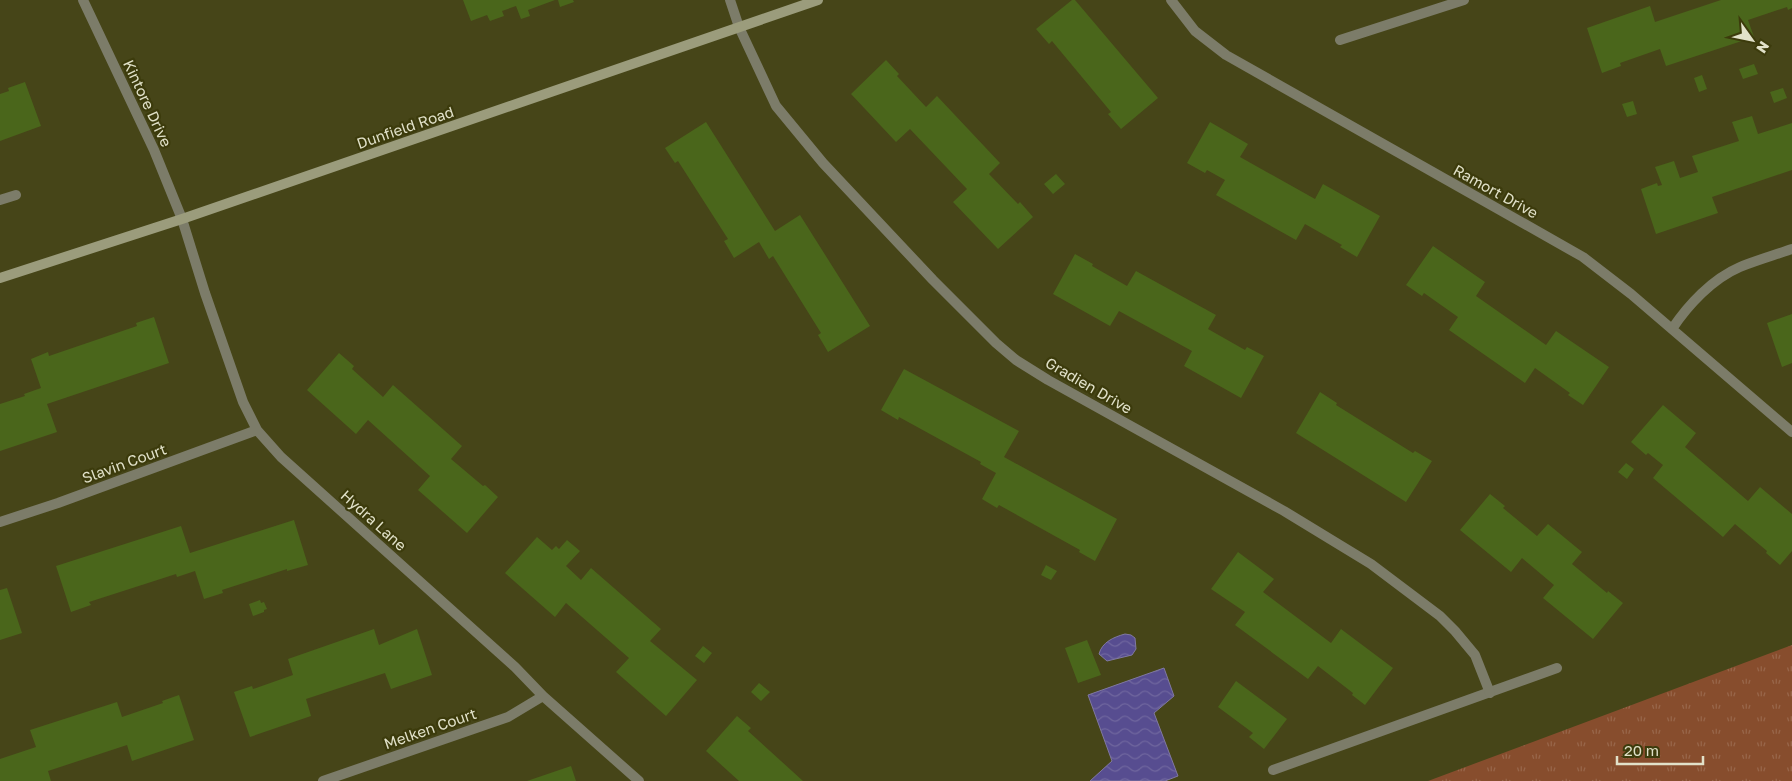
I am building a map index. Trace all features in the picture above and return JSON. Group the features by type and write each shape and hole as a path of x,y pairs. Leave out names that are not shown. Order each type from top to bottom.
{"street":[{"name":"Kintore Drive","path":"83,0 154,150 182,219"},
{"name":"Gradien Drive","path":"730,0 739,28 776,106 829,170 933,280 996,343 1016,360 1048,380 1284,511 1371,564 1440,616 1455,631 1475,655 1490,693"},
{"name":"Dunfield Road","path":"0,278 182,219 818,0"},
{"name":"Ramort Drive","path":"1171,0 1194,31 1226,55 1583,258 1631,294 1792,432"},
{"path":"1340,40 1464,0"},
{"path":"0,200 16,195"},
{"name":"Hydra Lane","path":"182,219 205,293 243,402 257,430 281,457 639,781"},
{"path":"1672,330 1684,312 1721,278 1739,267 1792,249"},
{"name":"Slavin Court","path":"0,522 58,503 257,430"},
{"path":"1273,770 1557,668"},
{"name":"Melken Court","path":"323,781 508,717 543,696"}],"green space":[{"path":"1792,645 1792,781 1428,781"}],"water":[{"path":"1125,634 1135,638 1136,649 1132,655 1107,661 1099,654 1106,643 1113,638"},
{"path":"1164,668 1174,696 1154,713 1178,776 1165,781 1090,781 1112,761 1088,695"}],"building":[{"path":"463,0 555,0 528,10 530,16 521,19 516,6 502,11 504,16 490,21 487,15 471,21"},
{"path":"558,0 573,0 574,2 560,7"},
{"path":"1072,0 1075,0 1158,98 1121,129 1108,114 1111,112 1052,41 1049,44 1036,29"},
{"path":"1721,0 1792,0 1792,8 1788,10 1787,7 1748,20 1754,37 1666,66 1660,49 1620,63 1621,66 1602,73 1587,28 1650,6 1655,22"},
{"path":"886,60 899,74 897,76 926,107 937,96 1000,163 989,174 1018,204 1020,202 1033,217 998,249 953,202 967,189 910,129 896,142 851,94"},
{"path":"1754,64 1758,74 1743,79 1739,69"},
{"path":"1702,75 1707,89 1699,92 1694,78"},
{"path":"25,82 41,126 0,141 0,94 9,91 8,88"},
{"path":"1783,88 1787,98 1774,103 1770,92"},
{"path":"1633,101 1637,114 1627,117 1622,104"},
{"path":"1752,116 1758,134 1792,123 1792,170 1712,197 1718,213 1656,234 1641,189 1657,183 1658,186 1662,185 1655,167 1674,161 1680,178 1698,172 1692,156 1739,141 1732,122"},
{"path":"706,122 775,231 800,215 870,326 828,352 818,335 821,333 773,256 769,259 759,242 734,258 724,241 728,239 678,161 675,163 665,148"},
{"path":"1210,122 1248,144 1240,157 1315,199 1323,184 1380,216 1357,257 1340,247 1342,245 1305,224 1296,240 1216,195 1225,180 1207,170 1205,173 1187,163"},
{"path":"1056,174 1065,184 1053,194 1044,184"},
{"path":"1433,246 1485,282 1476,296 1546,345 1556,331 1609,367 1583,405 1568,395 1570,393 1535,368 1525,383 1449,330 1458,317 1424,293 1422,296 1406,285"},
{"path":"1075,254 1127,286 1136,271 1216,315 1208,329 1245,350 1247,347 1264,356 1241,398 1184,366 1192,351 1119,311 1110,326 1053,294"},
{"path":"1792,314 1792,363 1782,367 1767,323"},
{"path":"154,317 169,363 47,404 57,432 0,451 0,404 25,396 24,394 41,388 31,359 48,352 49,356 137,326 136,323"},
{"path":"339,353 354,366 352,369 383,397 393,385 462,446 451,459 498,497 467,533 418,490 430,476 368,420 356,434 307,390"},
{"path":"904,369 1019,431 1004,457 1117,519 1095,561 1079,552 1080,550 999,505 997,508 982,499 996,473 980,464 981,462 899,417 898,420 881,410"},
{"path":"1320,392 1337,403 1336,405 1413,453 1415,451 1432,461 1406,502 1296,433"},
{"path":"1663,405 1696,433 1685,447 1748,501 1760,487 1792,514 1792,551 1780,565 1766,553 1767,551 1735,524 1723,537 1653,478 1663,465 1648,453 1646,455 1631,442"},
{"path":"1626,463 1634,469 1627,479 1618,472"},
{"path":"1490,494 1505,506 1503,508 1537,536 1548,524 1582,552 1572,564 1607,593 1608,591 1623,603 1593,639 1543,598 1554,585 1522,558 1511,572 1460,530"},
{"path":"294,520 308,565 287,571 287,569 222,590 223,593 204,599 195,571 177,577 176,574 89,602 91,605 71,612 56,566 181,526 190,553"},
{"path":"537,537 552,550 556,546 559,549 567,540 580,551 566,566 581,580 591,568 661,629 650,641 697,680 666,716 616,672 629,658 566,603 555,617 505,573"},
{"path":"1238,552 1274,579 1263,592 1331,643 1341,629 1393,668 1365,705 1352,695 1353,693 1318,666 1308,679 1235,625 1245,612 1211,589"},
{"path":"1046,565 1057,571 1051,580 1041,575"},
{"path":"7,588 22,633 0,640 0,590"},
{"path":"260,600 261,603 264,602 267,609 253,616 249,604"},
{"path":"374,629 379,645 417,629 432,675 391,689 385,673 306,699 311,716 250,737 234,692 252,686 253,689 293,675 288,659"},
{"path":"1087,640 1101,675 1078,683 1065,648"},
{"path":"703,646 712,653 704,663 695,656"},
{"path":"1236,681 1287,719 1264,749 1249,737 1253,733 1218,707"},
{"path":"759,683 770,692 761,701 751,692"},
{"path":"179,695 194,740 132,761 127,745 48,771 51,781 0,781 0,759 36,747 30,730 117,702 122,717 163,703 162,701"},
{"path":"737,716 751,728 748,731 803,781 739,781 706,751"},
{"path":"571,766 576,781 527,781"}]}
